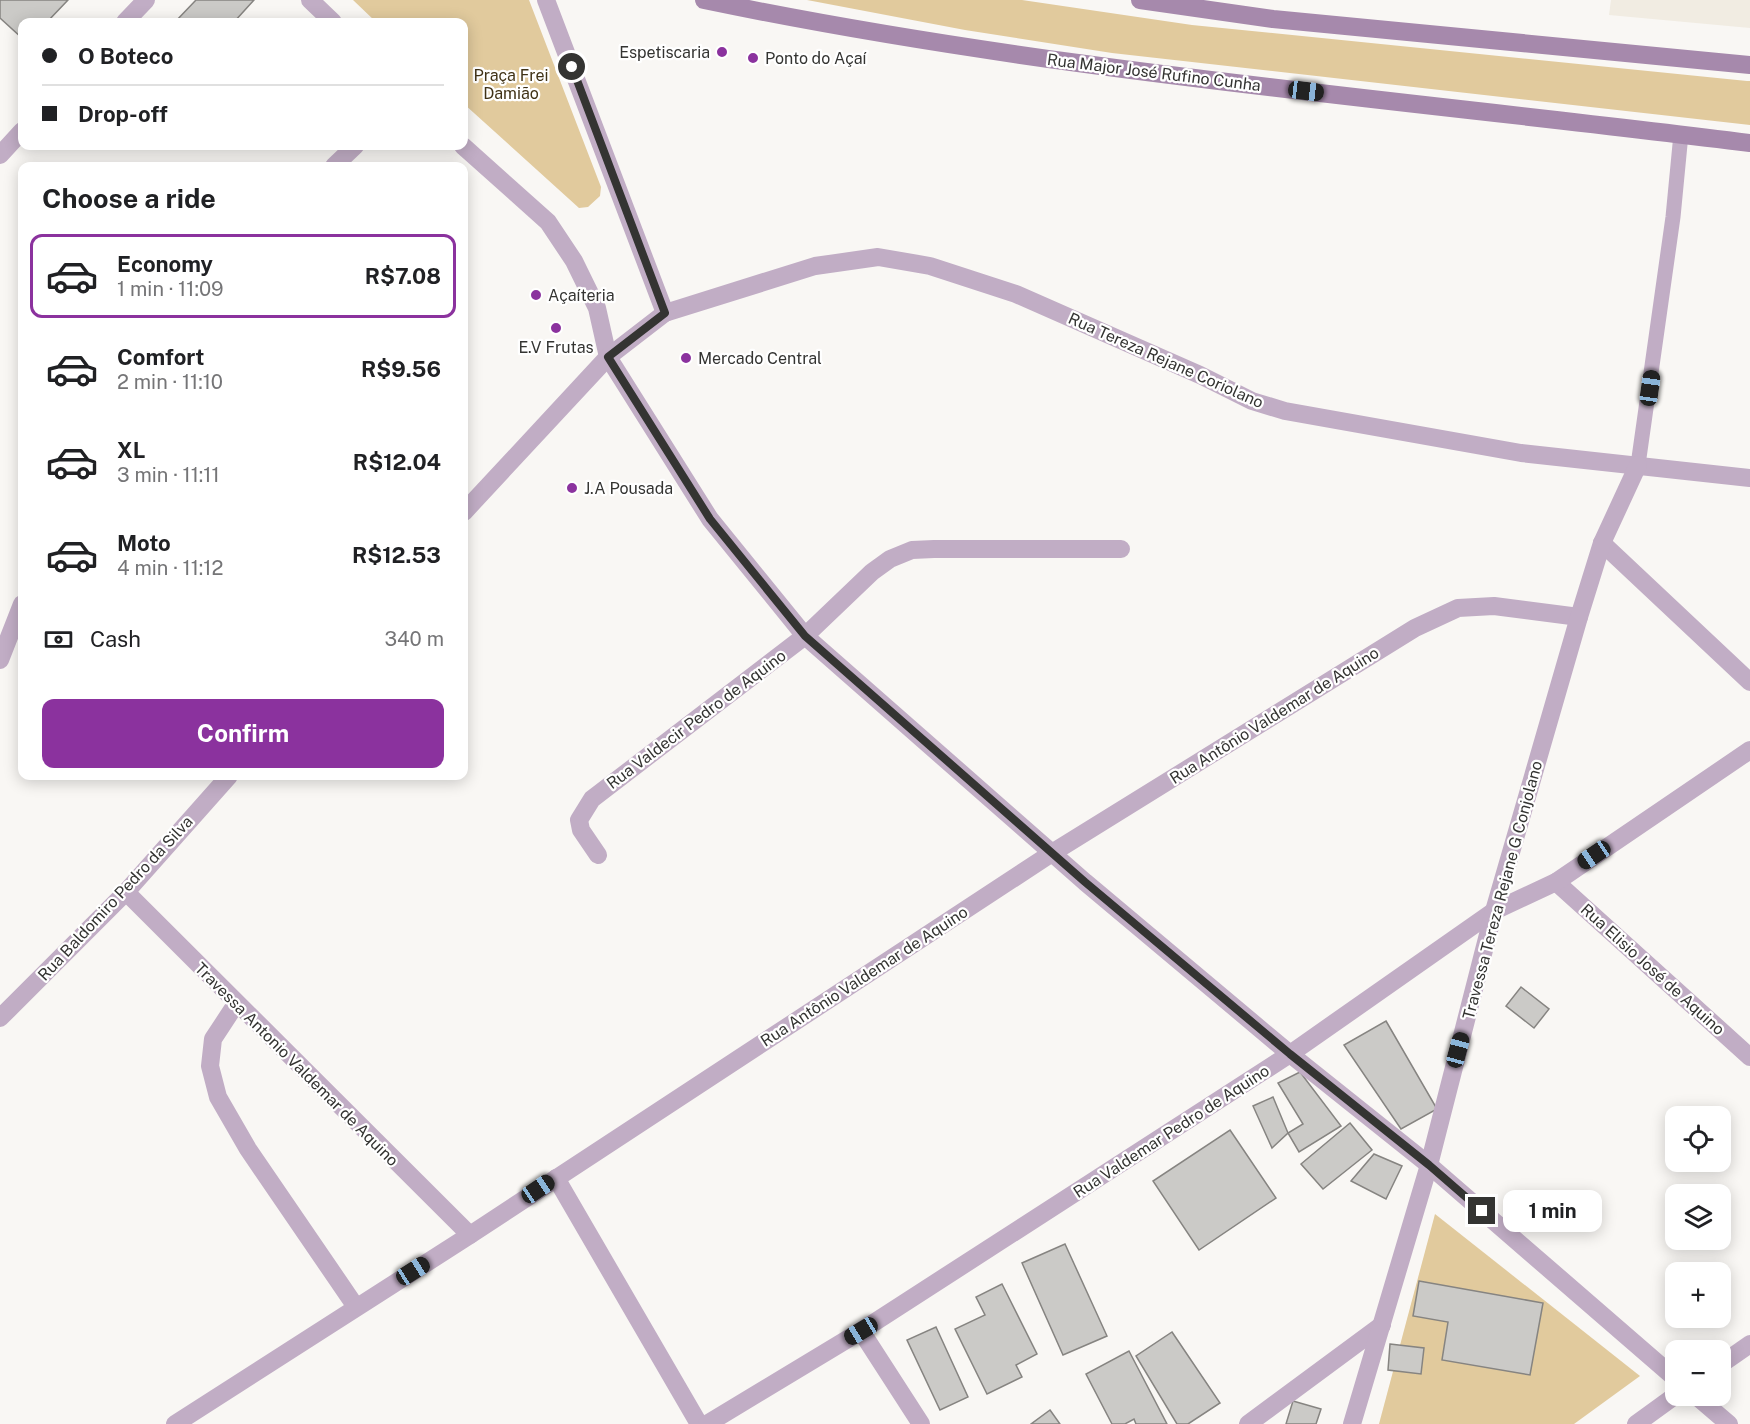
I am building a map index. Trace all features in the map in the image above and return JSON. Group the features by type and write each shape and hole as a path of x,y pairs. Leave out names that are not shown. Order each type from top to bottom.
{"main road":[{"name":"Rua Major José Rufino Cunha","path":"704,0 782,16 1095,67 1750,143"},
{"path":"1140,0 1273,19 1750,65"}],"street":[{"path":"129,18 146,0"},
{"path":"310,0 329,18"},
{"path":"546,0 665,313"},
{"path":"0,155 18,136"},
{"path":"338,162 351,150"},
{"path":"467,150 548,222 574,261 597,308 608,357 710,519 805,636 1052,853 1290,1054 1429,1165 1665,1369"},
{"name":"Rua Tereza Rejane Coriolano","path":"608,357 665,313 815,266 878,257 930,266 1016,294 1200,375 1251,401 1286,411 1521,453 1750,478"},
{"path":"468,508 608,357"},
{"name":"Travessa Tereza Rejane G Conjolano","path":"1352,1424 1429,1165 1494,911 1579,617 1602,543 1638,465"},
{"path":"1602,543 1750,682"},
{"name":"Rua Valdecir Pedro de Aquino","path":"598,855 581,830 579,820 583,810 592,799 805,636 872,572 890,559 912,550 1121,549"},
{"name":"Rua Antônio Valdemar de Aquino","path":"175,1424 470,1235 1052,853 1415,628 1458,608 1494,606 1579,617"},
{"path":"0,660 18,614"},
{"name":"Rua Valdemar Pedro de Aquino","path":"707,1424 861,1331 1290,1054 1494,911 1556,882 1750,750"},
{"name":"Rua Baldomiro Pedro da Silva","path":"0,1018 126,892 225,780"},
{"name":"Rua Elisio José de Aquino","path":"1556,882 1750,1057"},
{"name":"Travessa Antonio Valdemar de Aquino","path":"126,892 470,1235"},
{"path":"236,1004 213,1039 210,1066 218,1097 248,1149 356,1307"},
{"path":"556,1178 699,1424"},
{"path":"1248,1424 1382,1325"},
{"path":"861,1331 921,1424"},
{"path":"1731,1357 1750,1344"},
{"path":"1636,1424 1665,1403"},
{"path":"1708,1406 1729,1424"}],"lane":[{"path":"1638,465 1673,217 1681,134"}],"shaded area":[{"path":"1611,0 1750,0 1750,28 1609,15"}],"green space":[{"name":"Praça Frei Damião","path":"353,0 529,0 601,187 600,196 588,207 579,208 468,108 468,18 372,18"},
{"path":"807,0 1022,0 1192,25 1750,81 1750,125 1112,53 965,30"},
{"path":"1435,1214 1640,1376 1574,1424 1379,1424"}],"building":[{"path":"0,0 68,0 51,18 18,18 18,34 0,18"},
{"path":"196,0 254,0 238,18 179,18"},
{"path":"1521,987 1549,1009 1534,1028 1506,1006"},
{"path":"1386,1021 1437,1109 1401,1129 1344,1045"},
{"path":"1300,1072 1341,1126 1299,1152 1288,1133 1303,1124 1278,1083"},
{"path":"1273,1097 1288,1133 1272,1148 1253,1106"},
{"path":"1350,1123 1372,1150 1323,1189 1301,1164"},
{"path":"1230,1130 1276,1198 1199,1250 1153,1181"},
{"path":"1374,1154 1402,1166 1386,1199 1351,1181"},
{"path":"1065,1244 1107,1336 1063,1355 1022,1263"},
{"path":"1419,1281 1543,1303 1530,1375 1442,1360 1448,1322 1413,1316"},
{"path":"1002,1284 1037,1354 1016,1365 1022,1377 987,1394 955,1329 985,1315 976,1297"},
{"path":"936,1327 968,1397 940,1410 907,1340"},
{"path":"1172,1332 1220,1403 1188,1424 1177,1424 1136,1356"},
{"path":"1390,1344 1424,1348 1421,1374 1388,1370"},
{"path":"1129,1351 1167,1424 1136,1424 1134,1419 1125,1424 1112,1424 1086,1374"},
{"path":"1293,1401 1321,1409 1316,1424 1286,1424"},
{"path":"1050,1410 1060,1424 1031,1424"}],"place":[{"name":"Espetiscaria","path":"722,52"},
{"name":"Ponto do Açaí","path":"753,58"},
{"name":"Açaíteria","path":"536,295"},
{"name":"E.V Frutas","path":"556,328"},
{"name":"Mercado Central","path":"686,358"},
{"name":"J.A Pousada","path":"572,488"}],"route":[{"path":"572,67 665,313 608,357 710,519 805,636 1085,882 1482,1211"}]}
